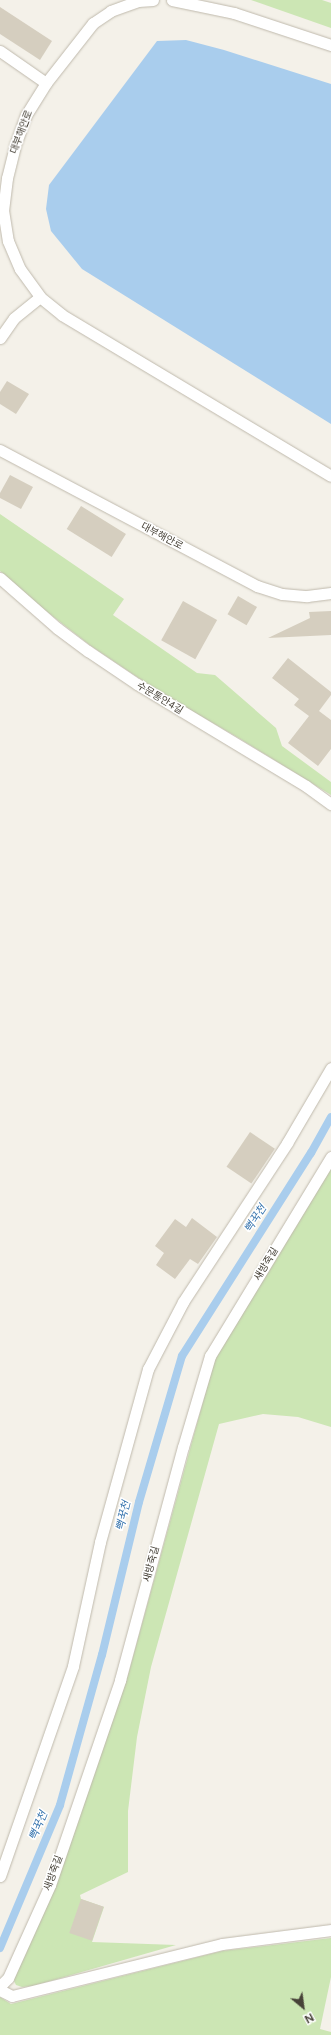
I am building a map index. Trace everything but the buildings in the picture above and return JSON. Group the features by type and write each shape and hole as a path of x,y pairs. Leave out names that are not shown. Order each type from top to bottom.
{"lane":[{"name":"대부해안로","path":"153,0 138,1 111,11 93,23 46,83 26,115 6,178 3,210 8,241 20,269 40,296 62,315 331,476"},
{"path":"172,0 234,13 331,45"},
{"path":"0,51 46,83"},
{"path":"0,338 14,318 40,296"},
{"name":"대부해안로","path":"0,450 257,586 282,594 307,596 331,593"},
{"name":"수문통안4길","path":"0,578 56,628 88,651 137,684 306,786 331,804"},
{"path":"0,1876 73,1666 100,1542 148,1369 183,1302 287,1143 331,1068"},
{"name":"새방죽길","path":"0,1986 8,1978 50,1884 120,1680 183,1447 210,1356 331,1157"},
{"path":"0,1990 12,1996 222,1944 331,1930"}],"green space":[{"path":"251,0 322,0 331,3 331,28"},
{"path":"0,514 124,599 113,615 197,673 215,675 276,728 282,746 331,782 331,795 237,737 161,693 91,646 46,611 0,571"},
{"path":"331,1164 331,1427 298,1417 263,1414 219,1424 151,1667 137,1737 128,1811 128,1872 80,1895 81,1899 104,1907 92,1942 176,1945 33,1986 22,1987 16,1985 14,1981 15,1975 55,1884 128,1675 215,1358"},
{"path":"331,1938 331,1977 320,2029 331,2032 331,2035 0,2035 0,1997 11,2004 222,1951"}],"water":[{"path":"186,40 224,50 331,84 331,424 82,269 51,231 46,209 49,185 157,41"}],"waterway":[{"name":"뻑꾹천","path":"0,1948 60,1805 102,1655 139,1502 182,1356 311,1153 331,1117"}]}
